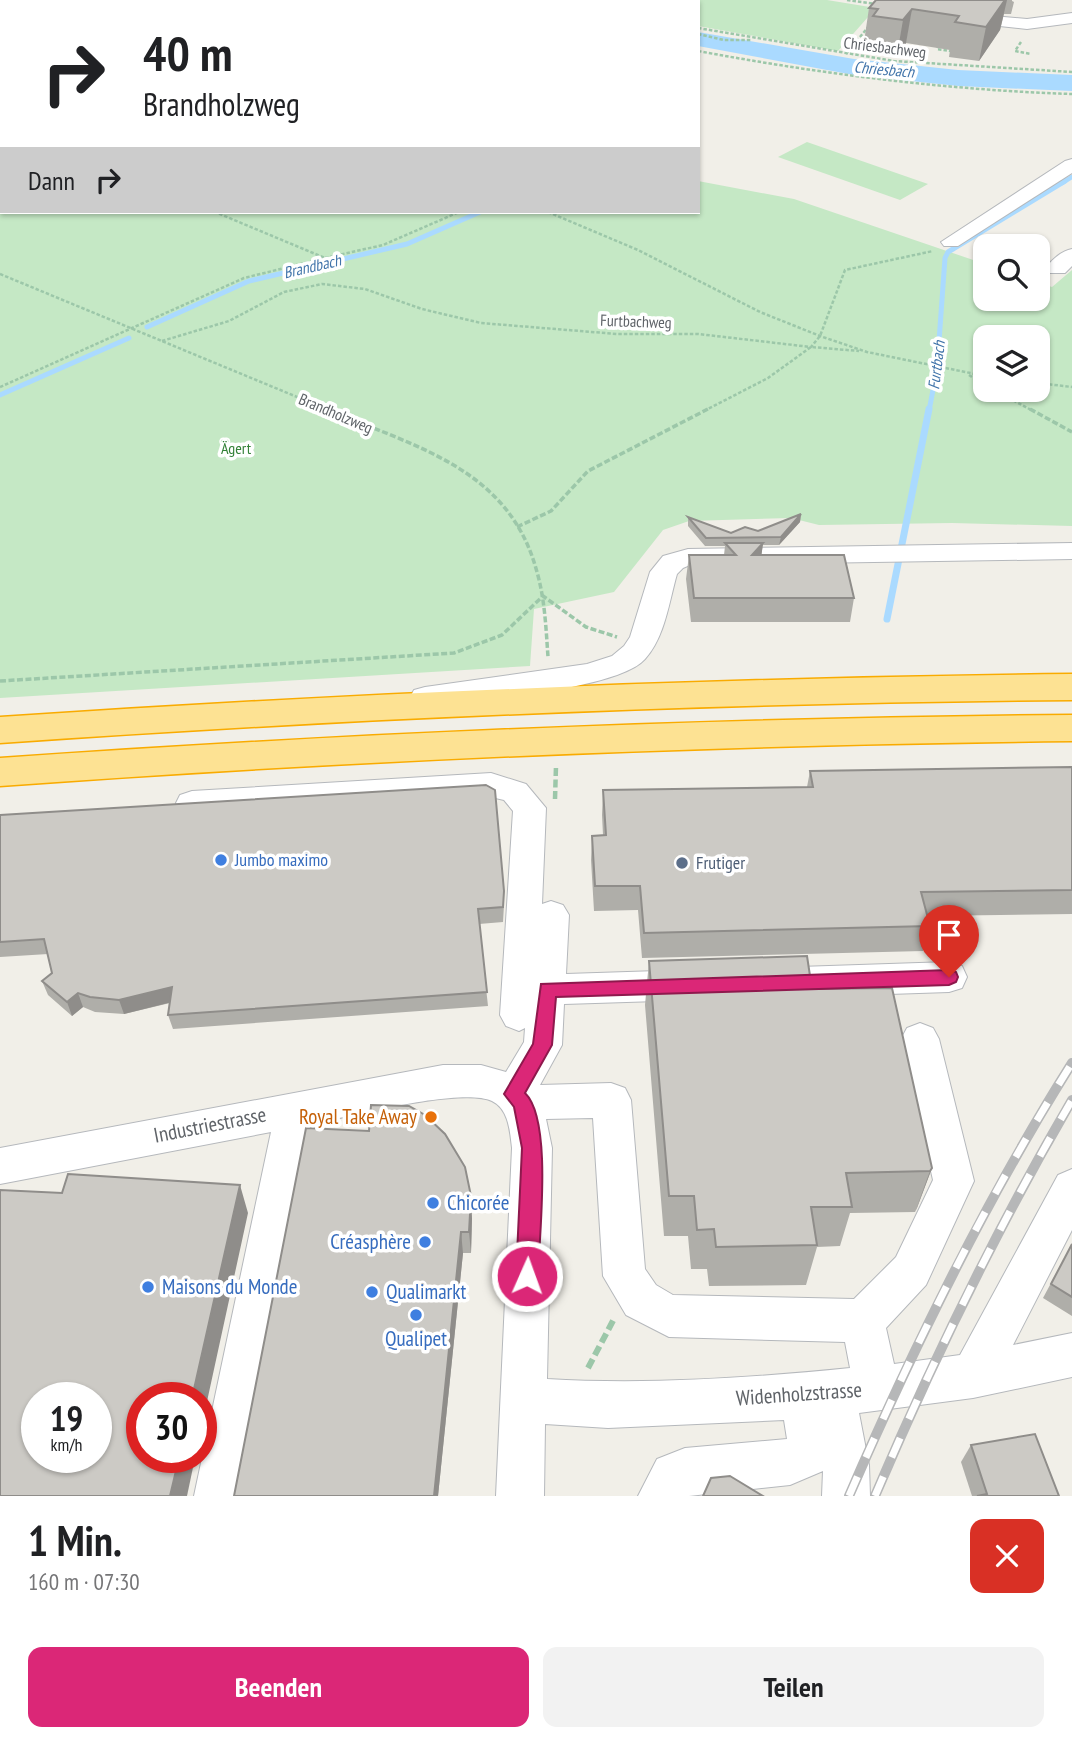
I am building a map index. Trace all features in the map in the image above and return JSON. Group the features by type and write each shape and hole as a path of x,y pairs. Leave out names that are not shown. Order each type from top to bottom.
{"highway":[{"path":"0,730 358,708 758,692 1072,687"},
{"path":"0,772 492,743 809,732 1072,728"}],"street":[{"path":"949,14 1027,24 1072,18"},
{"path":"951,242 1066,172"},
{"path":"358,708 591,674 622,663 644,639 664,572 673,562 688,557 1072,551"},
{"path":"164,805 491,785 515,792 530,808 519,1015"},
{"path":"520,1496 532,1148 529,1123 518,1098 543,1045 551,915"},
{"path":"547,990 949,977"},
{"path":"662,1496 674,1476 685,1471 693,1483 790,1462 806,1455 836,1392 863,1321 911,1271 954,1181 920,1040"},
{"name":"Industriestrasse","path":"0,1166 443,1082 474,1080 492,1083 518,1098"},
{"path":"518,1098 611,1100 624,1276 642,1300 669,1316 863,1321"},
{"path":"218,1496 253,1383 295,1109"},
{"path":"973,1376 1072,1188"},
{"name":"Widenholzstrasse","path":"523,1400 608,1405 836,1392 973,1376 1072,1355"},
{"path":"836,1392 841,1486"}],"path":[{"path":"847,0 884,3"},
{"path":"876,0 884,3"},
{"path":"845,55 873,21"},
{"name":"Chriesbachweg","path":"700,28 845,55 969,68 1072,72"},
{"path":"700,34 724,40 756,39"},
{"path":"943,39 937,49 951,51"},
{"path":"856,41 864,43"},
{"path":"700,51 804,71 892,83 999,92 1072,94"},
{"path":"1015,51 1031,54"},
{"path":"220,214 325,258"},
{"path":"0,387 244,278 383,245 454,214"},
{"path":"553,214 638,250 760,312 820,336 867,352 973,375"},
{"path":"517,527 551,511 588,471 768,378 811,347 820,336 845,270 936,251 951,242"},
{"name":"Brandholzweg","path":"0,274 458,466 485,485 517,527 534,560 543,596 549,665"},
{"name":"Furtbachweg","path":"162,341 229,321 284,292 322,284 365,289 422,309 481,323 617,334 698,334 867,352"},
{"path":"969,375 973,378"},
{"path":"1050,384 1072,387"},
{"path":"1016,402 1072,432"},
{"path":"0,681 454,653 493,641 514,626 532,604 543,596 581,625 602,635"},
{"path":"587,1368 633,1289"}],"green space":[{"path":"700,0 827,0 876,8 838,51 700,26"},
{"path":"807,142 928,184 900,200 778,157"},
{"name":"Ägert","path":"700,181 794,199 973,260 973,311 1050,311 1050,286 1072,270 1072,526 952,523 819,525 791,518 689,521 663,530 614,592 534,609 530,666 0,698 0,214 700,214"}],"building":[{"path":"876,0 1005,0 986,27 955,22 959,16 912,9 903,20 873,16 878,9 869,8"},
{"path":"801,514 781,537 706,538 688,517 731,533 745,527 758,531"},
{"path":"725,543 763,543 752,555 844,555 854,598 694,598 689,555 736,555"},
{"path":"1072,767 1072,890 921,892 930,926 644,933 640,886 595,886 592,836 606,835 603,790 813,787 810,771"},
{"path":"486,785 495,790 504,891 503,907 478,909 487,992 168,1015 172,987 119,1000 78,993 67,1002 42,981 52,973 44,939 0,942 0,815"},
{"path":"807,956 812,989 892,988 932,1168 930,1171 846,1173 852,1207 811,1207 817,1245 716,1247 714,1229 697,1230 694,1196 669,1196 649,961"},
{"name":"Qualimarkt","path":"371,1105 409,1106 425,1115 445,1134 465,1167 471,1196 469,1232 461,1232 434,1496 234,1496 306,1128 369,1131"},
{"path":"68,1174 240,1185 196,1382 126,1382 126,1473 175,1473 170,1496 0,1496 0,1190 62,1193"},
{"path":"1072,1244 1072,1297 1051,1284"},
{"path":"1035,1434 1059,1496 977,1496 987,1494 971,1445"},
{"path":"730,1476 763,1496 703,1496 711,1478"}],"waterway":[{"name":"Chriesbach","path":"700,39 854,67 958,78 1072,83"},
{"name":"Furtbach","path":"1062,183 1072,177"},
{"name":"Furtbach","path":"929,411 937,369 945,258 948,252 1065,181"},
{"name":"Brandbach","path":"147,327 249,281 407,244 475,214"},
{"name":"Brandbach","path":"0,395 129,338"},
{"name":"Furtbach","path":"887,619 929,409"}],"railway":[{"path":"849,1496 952,1275 980,1221 1072,1063"},
{"path":"875,1496 967,1295 1072,1100"}],"place":[{"name":"Jumbo maximo","path":"221,860"},
{"name":"Frutiger","path":"682,863"},
{"name":"Royal Take Away","path":"431,1117"},
{"name":"Chicorée","path":"433,1203"},
{"name":"Créasphère","path":"425,1242"},
{"name":"Maisons du Monde","path":"148,1287"},
{"name":"Qualimarkt","path":"372,1292"},
{"name":"Qualipet","path":"416,1315"}],"route":[{"path":"527,1276 532,1148 523,1103 514,1094 543,1045 547,990 949,977"}]}
